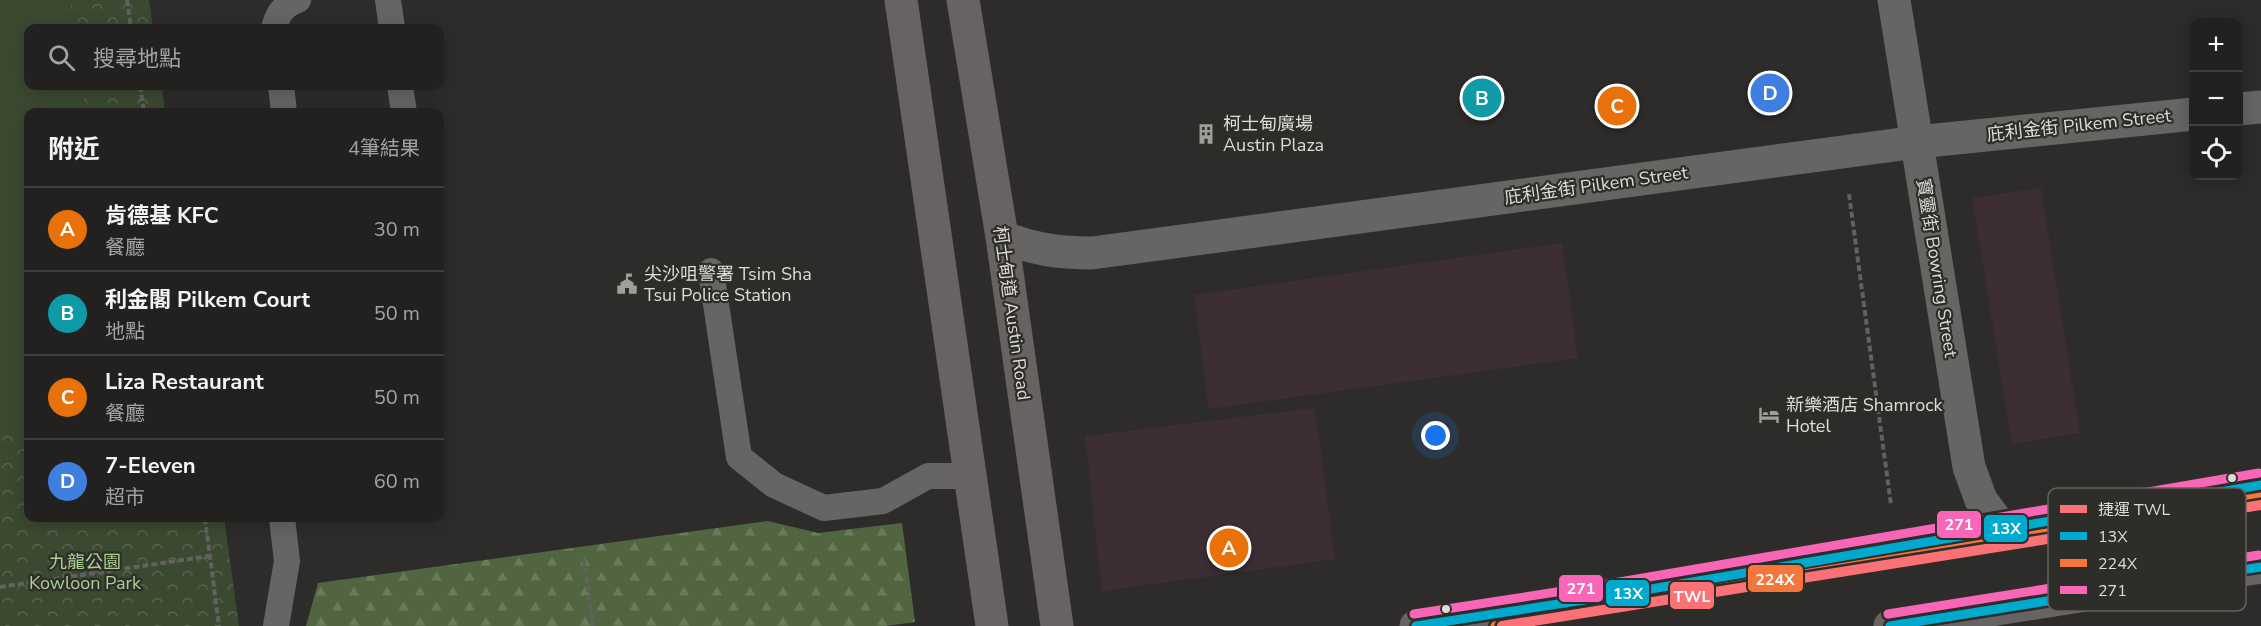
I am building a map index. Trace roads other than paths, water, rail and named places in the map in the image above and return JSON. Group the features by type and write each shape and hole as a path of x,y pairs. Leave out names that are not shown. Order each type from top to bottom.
{"main road":[{"path":"901,0 993,626"},
{"name":"柯士甸道 Austin Road","path":"963,0 1002,237 1057,626"},
{"path":"2243,488 2261,485"},
{"path":"1416,626 1610,596 2048,520"},
{"path":"2246,569 2261,567"},
{"path":"1890,626 2048,601"}],"street":[{"name":"寶靈街 Bowring Street","path":"1894,0 1969,467 1981,500 2002,528"},
{"path":"2243,109 2261,107"},
{"name":"庇利金街 Pilkem Street","path":"1002,237 1027,247 1060,253 1092,253 1917,142 2189,114"}],"lane":[{"path":"275,24 280,11 287,4 298,0"},
{"path":"388,0 391,24"},
{"path":"281,90 284,108"},
{"path":"401,90 403,108"},
{"path":"711,271 739,457 774,485 824,508 883,501 928,476 971,476"},
{"path":"276,626 287,561 282,522"}],"metro line":[{"name":"TWL","path":"2246,507 2261,505"},
{"name":"TWL","path":"1502,626 2048,539"}],"place":[{"name":"7-Eleven","path":"1770,93"},
{"name":"利金閣 Pilkem Court","path":"1482,98"},
{"name":"Liza Restaurant","path":"1617,106"},
{"name":"柯士甸廣場 Austin Plaza","path":"1206,134"},
{"name":"尖沙咀警署 Tsim Sha Tsui Police Station","path":"627,284"},
{"name":"新樂酒店 Shamrock Hotel","path":"1769,415"},
{"name":"肯德基 KFC","path":"1229,548"}],"park label":[{"name":"九龍公園 Kowloon Park","path":"85,572"}]}
